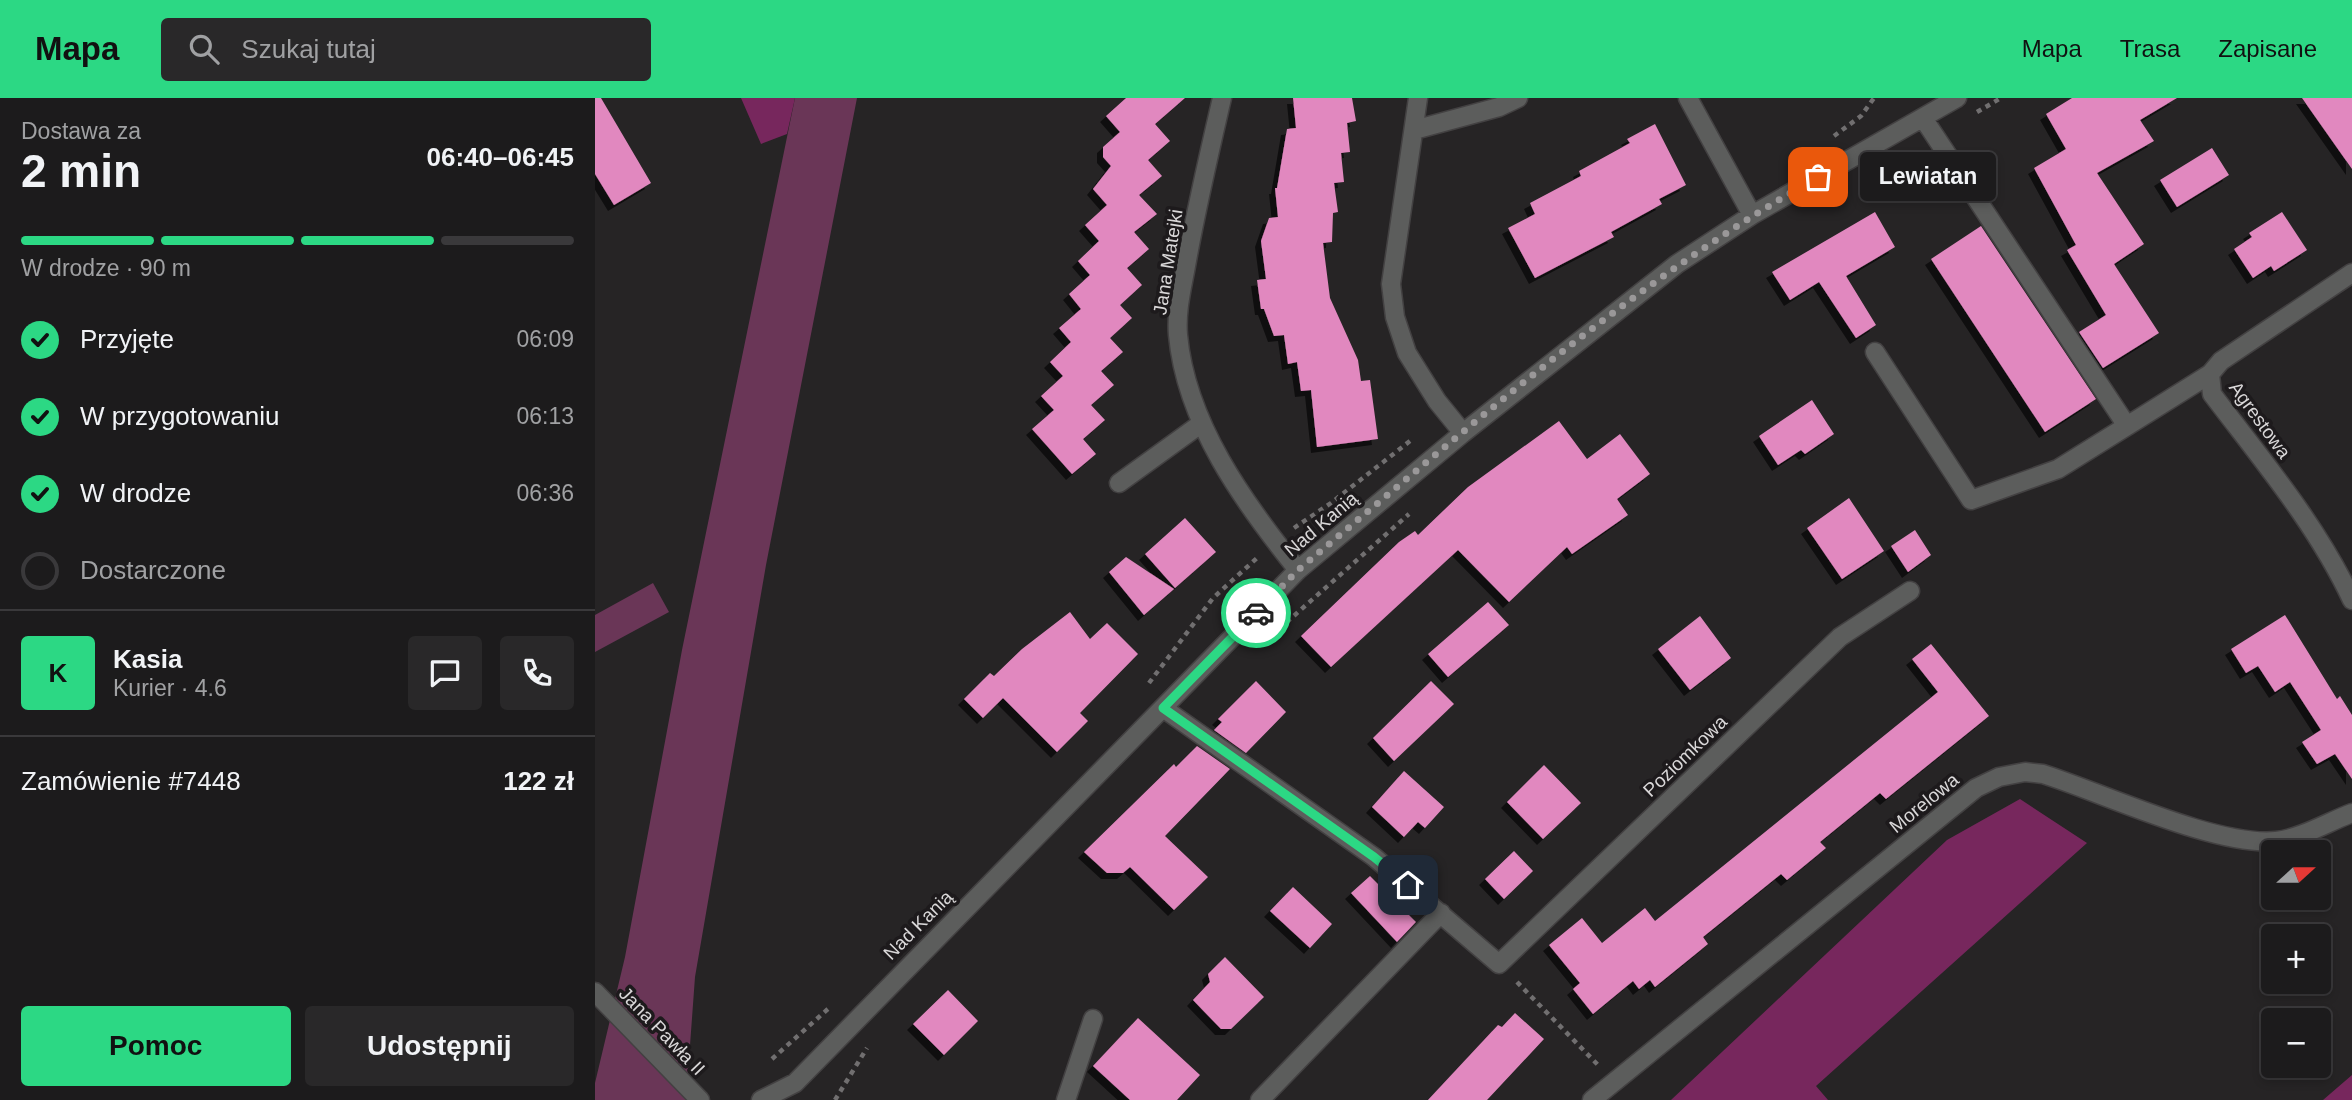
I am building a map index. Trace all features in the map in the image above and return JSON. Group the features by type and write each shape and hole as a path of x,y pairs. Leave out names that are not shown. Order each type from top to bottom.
{"street":[{"name":"Jana Matejki","path":"1222,98 1178,307 1178,335 1185,372 1202,423 1224,466 1267,531 1298,570"},
{"path":"1418,98 1391,284 1395,317 1407,352 1437,401 1462,433"},
{"path":"1414,130 1499,107 1518,98"},
{"path":"1688,98 1752,215"},
{"name":"Nad Kanią","path":"761,1100 792,1091 1298,570 1462,433 1677,264 1752,215 1932,108 1957,98"},
{"path":"1932,108 1936,137 2127,426"},
{"name":"Agrestowa","path":"2352,273 2221,360 2210,374 2212,394 2295,503 2337,567 2352,600"},
{"path":"1875,352 1971,500 2058,469 2210,374"},
{"path":"1119,483 1202,423"},
{"name":"Poziomkowa","path":"1499,964 1840,637 1910,591"},
{"path":"1163,708 1374,857 1499,964"},
{"name":"Morelowa","path":"1592,1100 1812,924 1948,808 1976,788 1999,777 2025,772 2043,774 2193,827 2255,840 2277,841 2352,813"},
{"path":"1260,1100 1441,913"},
{"name":"Jana Pawła II","path":"595,992 701,1099"},
{"path":"1066,1100 1093,1019"}],"path":[{"path":"1936,137 2001,98"},
{"path":"1275,633 1416,509"},
{"path":"1499,964 1614,1081"},
{"path":"835,1100 873,1036"}],"shaded area":[{"path":"741,98 795,98 787,134 761,144"},
{"path":"795,98 857,98 766,565 695,977 686,1100 595,1100 595,1083 625,957 682,650"},
{"path":"653,583 669,612 595,652 595,615"},
{"path":"2020,799 2087,843 1816,1086 1828,1100 1671,1100 1947,840"},
{"path":"2352,1075 2352,1100 2323,1100"}],"building":[{"path":"595,98 601,98 651,183 614,205 595,174"},
{"path":"1126,98 1185,98 1155,124 1170,141 1148,160 1162,176 1139,195 1157,214 1134,232 1149,249 1127,268 1142,285 1120,305 1132,318 1110,338 1123,352 1101,371 1114,385 1091,405 1105,420 1083,439 1096,454 1072,474 1032,429 1054,410 1041,396 1063,376 1050,362 1071,342 1059,328 1081,309 1069,294 1090,275 1078,261 1099,241 1085,225 1107,205 1093,189 1111,166 1103,157 1103,147 1120,132 1106,116"},
{"path":"1293,98 1352,98 1356,121 1347,123 1350,152 1341,153 1344,182 1334,183 1338,212 1333,213 1332,242 1323,243 1330,298 1358,360 1361,381 1370,380 1378,439 1317,447 1311,390 1301,391 1297,362 1288,364 1284,335 1274,336 1264,309 1261,309 1257,280 1266,279 1261,241 1269,218 1278,217 1275,188 1287,129 1296,128"},
{"path":"2072,98 2177,98 2140,120 2154,141 2097,173 2144,244 2114,264 2159,333 2103,368 2079,332 2106,315 2067,250 2076,245 2034,168 2066,149 2046,114"},
{"path":"2302,98 2352,98 2352,169"},
{"path":"1655,124 1686,185 1659,199 1662,204 1611,232 1614,237 1535,278 1508,228 1535,214 1530,203 1581,176 1579,171 1630,143 1627,139"},
{"path":"2212,148 2229,175 2177,207 2160,180"},
{"path":"1875,212 1895,247 1846,276 1876,325 1856,338 1819,282 1790,300 1772,272"},
{"path":"2282,212 2307,250 2274,271 2271,266 2253,278 2234,249 2252,237 2249,233"},
{"path":"1981,226 2096,399 2045,432 1931,259"},
{"path":"1812,400 1834,434 1805,454 1801,450 1778,465 1759,436"},
{"path":"1559,421 1587,459 1620,434 1650,474 1617,499 1628,515 1572,554 1567,547 1509,602 1458,550 1331,667 1301,636 1399,542 1415,531 1418,535 1468,487"},
{"path":"1849,498 1884,551 1842,579 1807,528"},
{"path":"1185,518 1216,552 1175,588 1145,554"},
{"path":"1915,530 1931,555 1908,572 1891,546"},
{"path":"1126,557 1174,589 1144,615 1109,572"},
{"path":"1488,602 1509,625 1448,677 1428,654"},
{"path":"1070,612 1090,639 1107,623 1138,654 1080,713 1088,721 1057,752 1003,698 983,718 964,699 990,673 994,676 1022,649"},
{"path":"2285,615 2337,699 2340,696 2352,715 2352,779 2335,754 2317,764 2302,742 2321,730 2290,682 2275,692 2258,666 2246,673 2231,649"},
{"path":"1700,616 1731,658 1690,690 1658,649"},
{"path":"1931,644 1989,716 1886,799 1880,793 1820,842 1826,848 1787,880 1781,874 1703,937 1708,944 1655,987 1650,980 1639,989 1633,981 1593,1014 1573,989 1580,983 1549,945 1582,918 1602,943 1645,908 1655,921 1938,692 1912,659"},
{"path":"1256,681 1286,712 1246,753 1214,730 1222,722 1218,719"},
{"path":"1431,681 1454,704 1394,761 1373,738"},
{"path":"1197,746 1230,769 1165,836 1208,877 1174,910 1130,867 1123,873 1107,873 1084,852 1174,764 1176,767"},
{"path":"1544,765 1581,803 1543,839 1507,802"},
{"path":"1404,771 1444,807 1425,828 1418,822 1404,837 1372,807"},
{"path":"1514,851 1533,871 1504,899 1485,879"},
{"path":"1370,876 1416,922 1397,942 1351,893"},
{"path":"1293,887 1332,924 1310,948 1270,911"},
{"path":"1225,957 1264,997 1231,1029 1221,1029 1193,1000 1210,982 1208,974"},
{"path":"948,990 978,1021 944,1055 913,1024"},
{"path":"1515,1013 1544,1039 1487,1100 1428,1100 1498,1025 1502,1027"},
{"path":"1138,1018 1200,1075 1177,1100 1130,1100 1093,1066"}],"way so far":[{"path":"1256,613 1298,570 1462,433 1608,317 1677,264 1752,215 1818,177"}],"place":[{"name":"Lewiatan","path":"1818,177"}],"route":[{"path":"1256,613 1163,708 1374,857 1408,885"}]}
